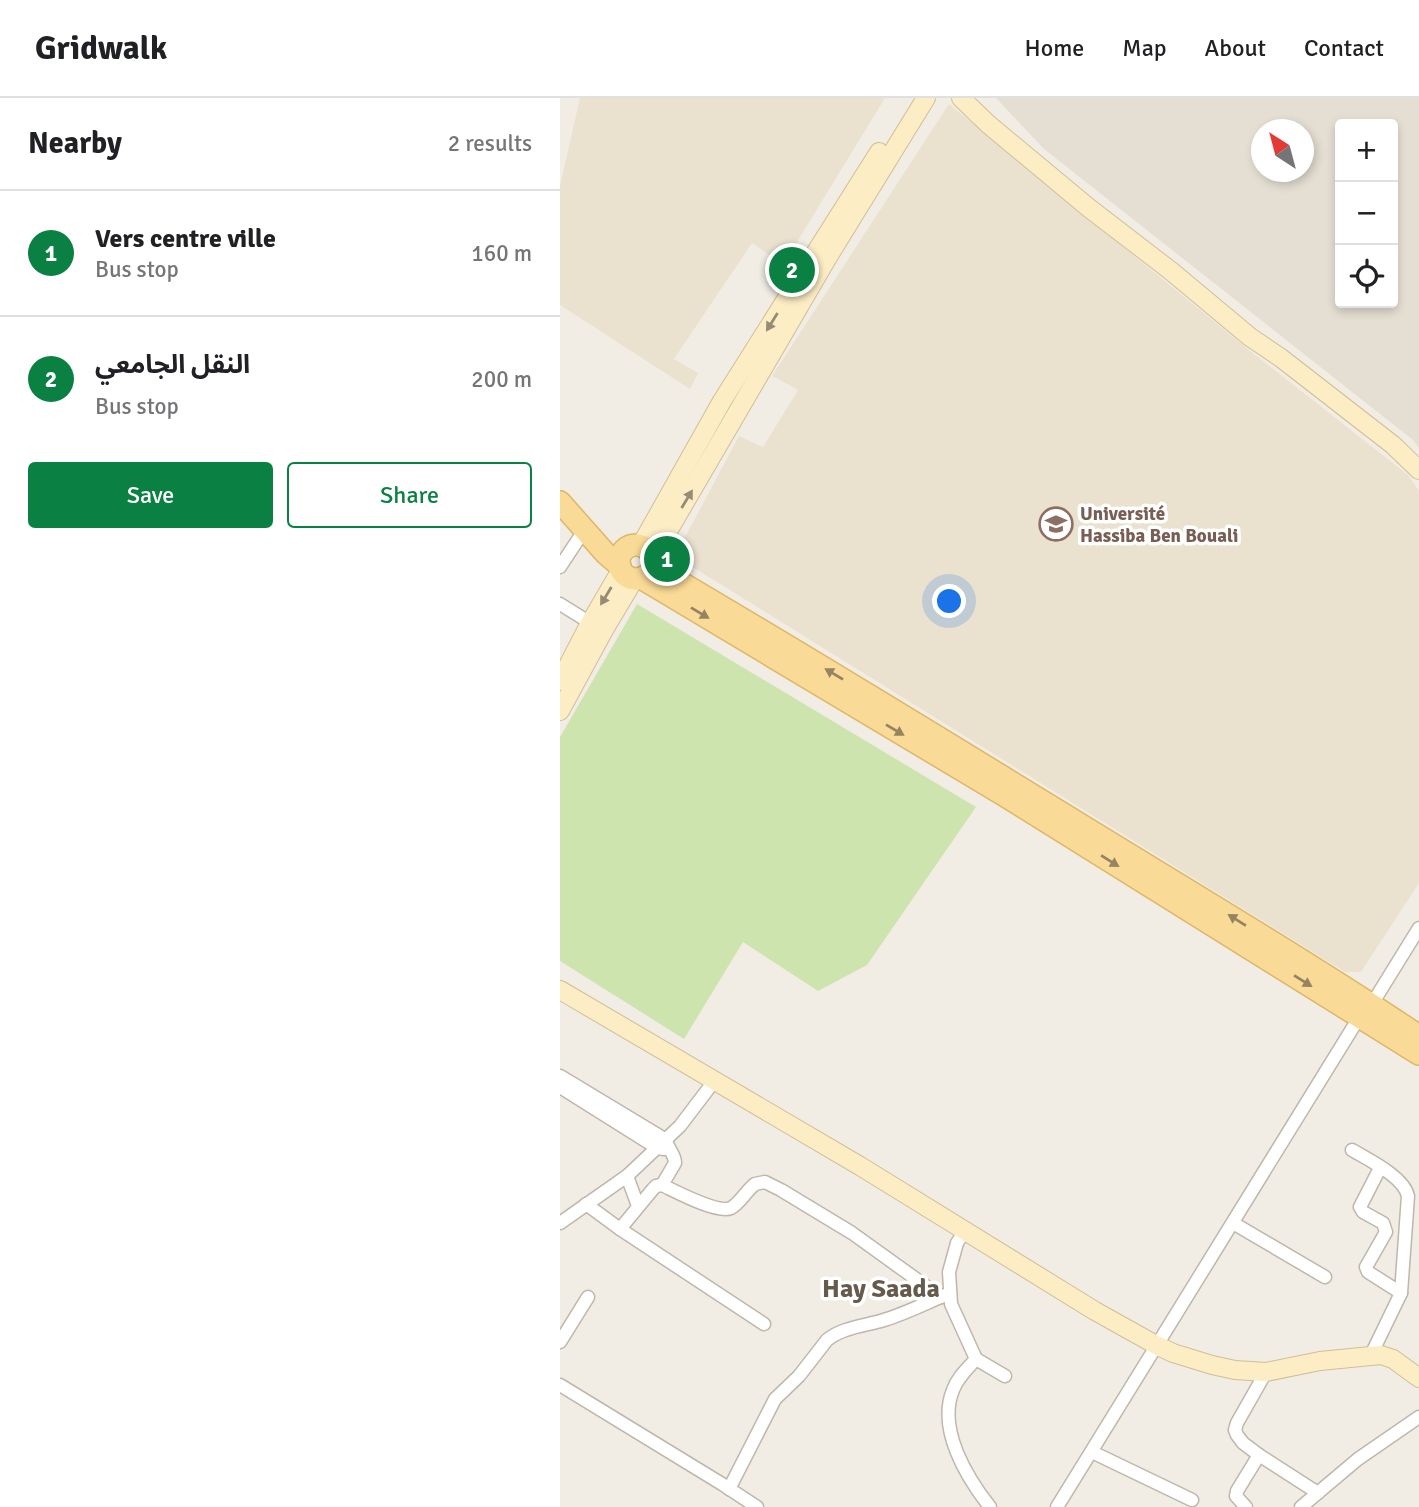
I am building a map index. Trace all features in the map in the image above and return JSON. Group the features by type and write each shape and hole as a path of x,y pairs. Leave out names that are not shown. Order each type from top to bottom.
{"main road":[{"path":"636,564 722,401 912,98"},
{"path":"560,681 636,564 926,98"},
{"path":"961,98 988,124 1089,208 1171,271 1250,337 1393,445 1419,470"},
{"path":"563,505 614,537 636,564"},
{"path":"563,505 606,554 636,564 1002,794 1366,1010 1419,1036"},
{"path":"560,711 597,626"},
{"path":"560,990 860,1166 1095,1311 1173,1353 1235,1370 1266,1372 1320,1361 1381,1355 1393,1359 1419,1378"},
{"path":"1366,1010 1419,1054"}],"street":[{"path":"560,567 585,529"},
{"path":"560,604 597,626"},
{"path":"1057,1507 1419,928"},
{"path":"560,1076 673,1154 675,1163 662,1185"},
{"path":"560,1223 627,1176 663,1146 715,1080"},
{"path":"560,1087 663,1146"},
{"path":"1352,1150 1404,1185 1408,1196 1401,1293 1371,1355"},
{"path":"1380,1168 1360,1207 1363,1212 1383,1223 1386,1232 1366,1267 1368,1272 1401,1293"},
{"path":"627,1176 638,1206"},
{"path":"620,1228 658,1185 691,1199 726,1209 738,1202 749,1188 765,1182 852,1233 945,1295 976,1359 1005,1376"},
{"path":"586,1204 764,1324"},
{"path":"1233,1223 1325,1277"},
{"path":"945,1295 957,1243 964,1232"},
{"path":"729,1489 775,1399 799,1377 827,1340 848,1329 894,1317 945,1295"},
{"path":"560,1342 588,1297"},
{"path":"976,1359 953,1389 948,1405 951,1434 958,1456 971,1481 990,1507"},
{"path":"1266,1372 1237,1423 1237,1436 1259,1455 1318,1493"},
{"path":"560,1385 757,1507"},
{"path":"1301,1507 1358,1459 1419,1417"},
{"path":"1092,1452 1192,1500"},
{"path":"1246,1507 1236,1496 1237,1491 1259,1455"}],"shaded area":[{"path":"580,98 885,98 789,255 779,262 752,243 674,359 698,373 690,389 560,305 560,186"},
{"path":"996,98 1419,98 1419,448 1413,440 1044,149"},
{"name":"Université Hassiba Ben Bouali","path":"949,104 1249,350 1408,475 1419,491 1419,883 1361,972 1345,972 675,556 739,436 763,447 798,390 772,376"}],"green space":[{"path":"637,604 976,807 867,965 818,991 743,942 684,1039 560,961 560,737"}],"place":[{"name":"النقل الجامعي","path":"792,270"},
{"name":"Université Hassiba Ben Bouali","path":"1056,524"},
{"name":"Vers centre ville","path":"667,559"}],"district":[{"name":"Hay Saada","path":"881,1288"}]}
